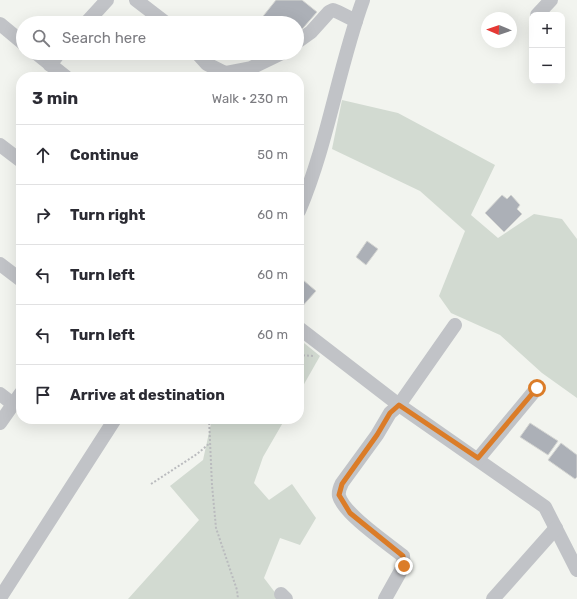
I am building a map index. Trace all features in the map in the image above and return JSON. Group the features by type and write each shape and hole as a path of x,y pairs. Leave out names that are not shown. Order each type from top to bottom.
{"street":[{"path":"92,16 107,0"},
{"path":"304,184 325,135 363,0"},
{"path":"541,12 551,0"},
{"path":"144,2 159,16"},
{"path":"304,37 311,32 328,12 333,10 356,21"},
{"path":"0,24 16,37"},
{"path":"44,60 59,72"},
{"path":"50,65 54,60"},
{"path":"203,60 207,64 223,72"},
{"path":"230,72 251,68 268,60"},
{"path":"0,144 16,157"},
{"path":"0,264 16,276"},
{"path":"385,599 404,566 403,556 350,513 339,495 339,490 377,435 390,413 399,405 455,325"},
{"path":"304,332 399,405 478,458 545,507 577,570"},
{"path":"478,458 537,388"},
{"path":"0,394 16,399"},
{"path":"0,422 16,400"},
{"path":"0,598 70,492 112,424"},
{"path":"493,599 556,528"}],"path":[{"path":"209,424 216,528 237,590 238,599"},
{"path":"151,484 192,457 210,443"}],"shaded area":[{"path":"342,100 398,113 495,165 471,215 498,238 534,214 562,219 577,239 577,398 542,373 500,335 451,313 439,296 465,231 420,191 332,149"},
{"path":"304,343 320,356 304,384"},
{"path":"211,424 282,424 263,457 254,483 269,500 292,484 316,518 300,545 280,538 264,578 280,599 128,599 199,520 170,486 203,460"}],"building":[{"path":"276,0 302,0 317,12 304,27 304,16 263,16"},
{"path":"502,195 507,199 511,195 520,205 517,209 522,214 504,232 485,213"},
{"path":"367,241 378,249 366,265 356,257"},
{"path":"304,281 316,291 304,304"},
{"path":"530,423 558,441 548,455 520,437"},
{"path":"561,443 577,455 577,477 575,479 548,460"}],"route":[{"path":"404,566 403,556 350,513 339,495 339,490 342,484 361,459 390,413 399,405 478,458 537,388"}]}
